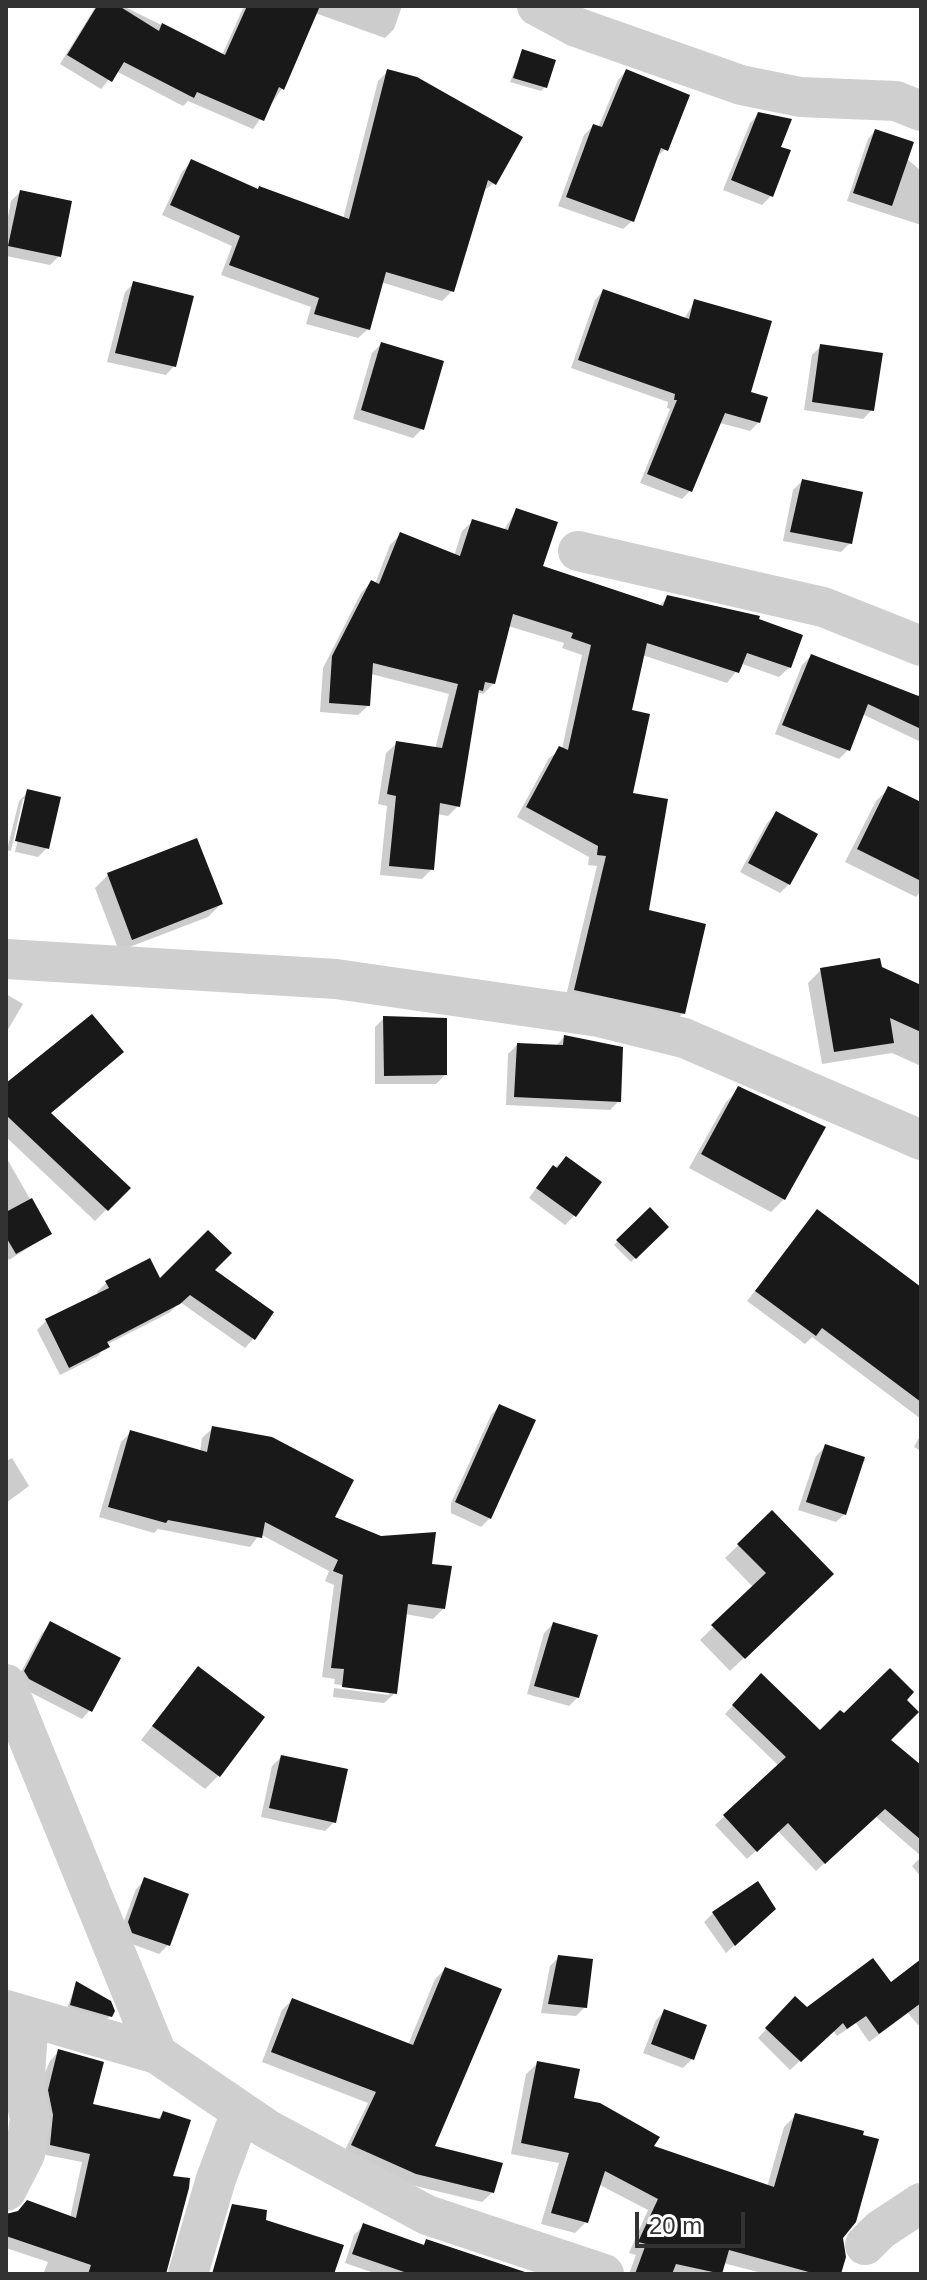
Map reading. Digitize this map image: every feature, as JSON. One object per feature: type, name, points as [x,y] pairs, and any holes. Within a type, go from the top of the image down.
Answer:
[{"type":"street","points":[[537,6],[576,27],[741,85],[800,97],[896,101],[921,111]]},
{"type":"street","points":[[578,551],[823,607],[921,646]]},
{"type":"street","points":[[6,959],[92,961],[336,979],[599,1017],[684,1038],[921,1140]]},
{"type":"street","points":[[6,1684],[157,2054]]},
{"type":"street","points":[[6,2191],[25,2154],[30,2119],[24,2089],[18,2013],[157,2054],[267,2129],[427,2215],[604,2274]]},
{"type":"street","points":[[188,2274],[216,2179],[241,2112]]},
{"type":"street","points":[[865,2245],[880,2230],[921,2203]]},
{"type":"building","points":[[97,6],[119,6],[159,31],[162,23],[225,55],[247,6],[320,6],[284,90],[279,87],[264,121],[197,92],[194,98],[124,62],[112,82],[67,55]]},
{"type":"building","points":[[522,49],[556,60],[547,88],[513,78]]},
{"type":"building","points":[[387,69],[417,77],[523,137],[496,185],[488,180],[454,292],[386,272],[370,330],[314,314],[319,298],[229,265],[240,236],[170,205],[191,159],[258,189],[259,186],[349,219]]},
{"type":"building","points":[[626,69],[690,95],[668,151],[661,148],[634,222],[566,197],[593,124],[602,127]]},
{"type":"building","points":[[758,112],[792,119],[781,147],[791,150],[773,197],[731,180]]},
{"type":"building","points":[[875,129],[914,142],[892,206],[853,193]]},
{"type":"building","points":[[20,190],[72,201],[61,257],[8,246]]},
{"type":"building","points":[[133,281],[194,296],[176,367],[115,353]]},
{"type":"building","points":[[603,289],[689,319],[694,299],[772,321],[751,392],[768,397],[760,423],[725,413],[692,492],[647,474],[677,400],[674,400],[675,394],[578,360]]},
{"type":"building","points":[[381,342],[444,361],[424,430],[361,410]]},
{"type":"building","points":[[820,344],[883,353],[874,411],[812,402]]},
{"type":"building","points":[[802,479],[863,492],[852,544],[790,532]]},
{"type":"building","points":[[516,508],[558,522],[543,566],[663,606],[667,595],[760,616],[759,619],[803,635],[791,668],[747,653],[739,673],[647,643],[632,710],[650,714],[633,793],[668,799],[649,910],[706,924],[685,1014],[574,990],[606,856],[597,855],[598,846],[526,807],[559,746],[568,750],[591,645],[571,638],[573,633],[513,614],[495,684],[485,682],[483,691],[479,690],[460,807],[440,803],[434,870],[389,866],[396,796],[387,794],[396,741],[442,748],[458,684],[373,663],[370,706],[329,703],[332,656],[371,580],[379,584],[400,532],[460,556],[472,519],[508,530]]},
{"type":"building","points":[[811,654],[921,697],[921,729],[868,704],[850,751],[782,725]]},
{"type":"building","points":[[888,786],[921,802],[921,881],[857,849]]},
{"type":"building","points":[[27,789],[61,797],[49,849],[15,841]]},
{"type":"building","points":[[776,811],[818,834],[790,885],[748,863]]},
{"type":"building","points":[[197,838],[223,904],[132,940],[107,873]]},
{"type":"building","points":[[880,958],[882,967],[921,985],[921,1032],[890,1018],[894,1043],[834,1052],[820,968]]},
{"type":"building","points":[[92,1014],[124,1052],[51,1113],[131,1188],[108,1211],[6,1115],[6,1083]]},
{"type":"building","points":[[383,1016],[447,1018],[447,1075],[384,1076]]},
{"type":"building","points":[[564,1035],[623,1047],[621,1102],[514,1097],[517,1043],[563,1045]]},
{"type":"building","points":[[738,1086],[826,1127],[785,1200],[701,1154]]},
{"type":"building","points":[[566,1156],[602,1182],[576,1217],[536,1188],[553,1165],[557,1168]]},
{"type":"building","points":[[32,1198],[52,1234],[16,1254],[6,1237],[6,1212]]},
{"type":"building","points":[[650,1207],[669,1227],[636,1259],[616,1240]]},
{"type":"building","points":[[817,1209],[921,1287],[921,1402],[822,1328],[816,1336],[755,1291]]},
{"type":"building","points":[[208,1230],[232,1253],[215,1270],[274,1312],[255,1340],[190,1295],[180,1304],[107,1342],[110,1347],[69,1368],[45,1319],[109,1288],[105,1281],[150,1258],[160,1278]]},
{"type":"building","points":[[499,1404],[536,1420],[491,1519],[455,1502]]},
{"type":"building","points":[[212,1426],[272,1437],[354,1480],[335,1517],[381,1536],[436,1532],[432,1564],[452,1566],[445,1609],[408,1604],[397,1694],[342,1687],[344,1669],[331,1668],[343,1575],[333,1571],[338,1560],[265,1522],[262,1538],[168,1520],[166,1523],[108,1507],[130,1430],[207,1452]]},
{"type":"building","points":[[825,1444],[865,1457],[846,1515],[806,1502]]},
{"type":"building","points":[[772,1510],[834,1574],[745,1659],[711,1625],[766,1573],[737,1544]]},
{"type":"building","points":[[50,1621],[121,1658],[92,1712],[29,1679],[24,1671]]},
{"type":"building","points":[[553,1622],[598,1635],[579,1698],[534,1686]]},
{"type":"building","points":[[198,1666],[265,1717],[220,1777],[152,1726]]},
{"type":"building","points":[[890,1668],[914,1692],[907,1700],[919,1712],[891,1740],[921,1765],[921,1840],[885,1809],[825,1864],[788,1823],[757,1852],[723,1815],[786,1757],[732,1705],[761,1673],[820,1730],[840,1710],[844,1713]]},
{"type":"building","points":[[281,1755],[348,1769],[336,1823],[269,1808]]},
{"type":"building","points":[[144,1877],[189,1894],[170,1946],[132,1933],[128,1922]]},
{"type":"building","points":[[758,1881],[776,1909],[735,1946],[712,1912]]},
{"type":"building","points":[[558,1955],[593,1959],[587,2008],[548,2004]]},
{"type":"building","points":[[873,1958],[891,1982],[921,1959],[921,2003],[879,2034],[866,2016],[847,2029],[843,2023],[801,2062],[765,2028],[795,1996],[807,2007]]},
{"type":"building","points":[[445,1967],[502,1989],[435,2146],[503,2163],[494,2193],[416,2174],[351,2145],[376,2092],[271,2052],[292,1998],[413,2045]]},
{"type":"building","points":[[76,1981],[111,2001],[115,2011],[112,2017],[70,2005]]},
{"type":"building","points":[[664,2009],[707,2025],[694,2060],[651,2044]]},
{"type":"building","points":[[58,2049],[104,2062],[93,2104],[160,2119],[163,2111],[191,2120],[173,2176],[190,2178],[189,2188],[166,2274],[88,2274],[91,2265],[6,2236],[6,2214],[18,2211],[27,2200],[76,2218],[90,2154],[50,2145],[53,2115],[48,2090]]},
{"type":"building","points":[[537,2061],[580,2069],[574,2098],[600,2103],[660,2137],[654,2146],[774,2187],[795,2113],[864,2131],[863,2135],[879,2139],[856,2222],[843,2238],[846,2257],[841,2274],[816,2274],[729,2250],[722,2274],[676,2264],[672,2274],[635,2274],[646,2244],[638,2242],[658,2199],[605,2171],[588,2223],[551,2213],[569,2153],[521,2143]]},
{"type":"building","points":[[232,2204],[267,2210],[266,2220],[344,2245],[334,2274],[212,2274]]},
{"type":"building","points":[[363,2223],[424,2245],[426,2239],[531,2274],[410,2274],[352,2254]]}]
